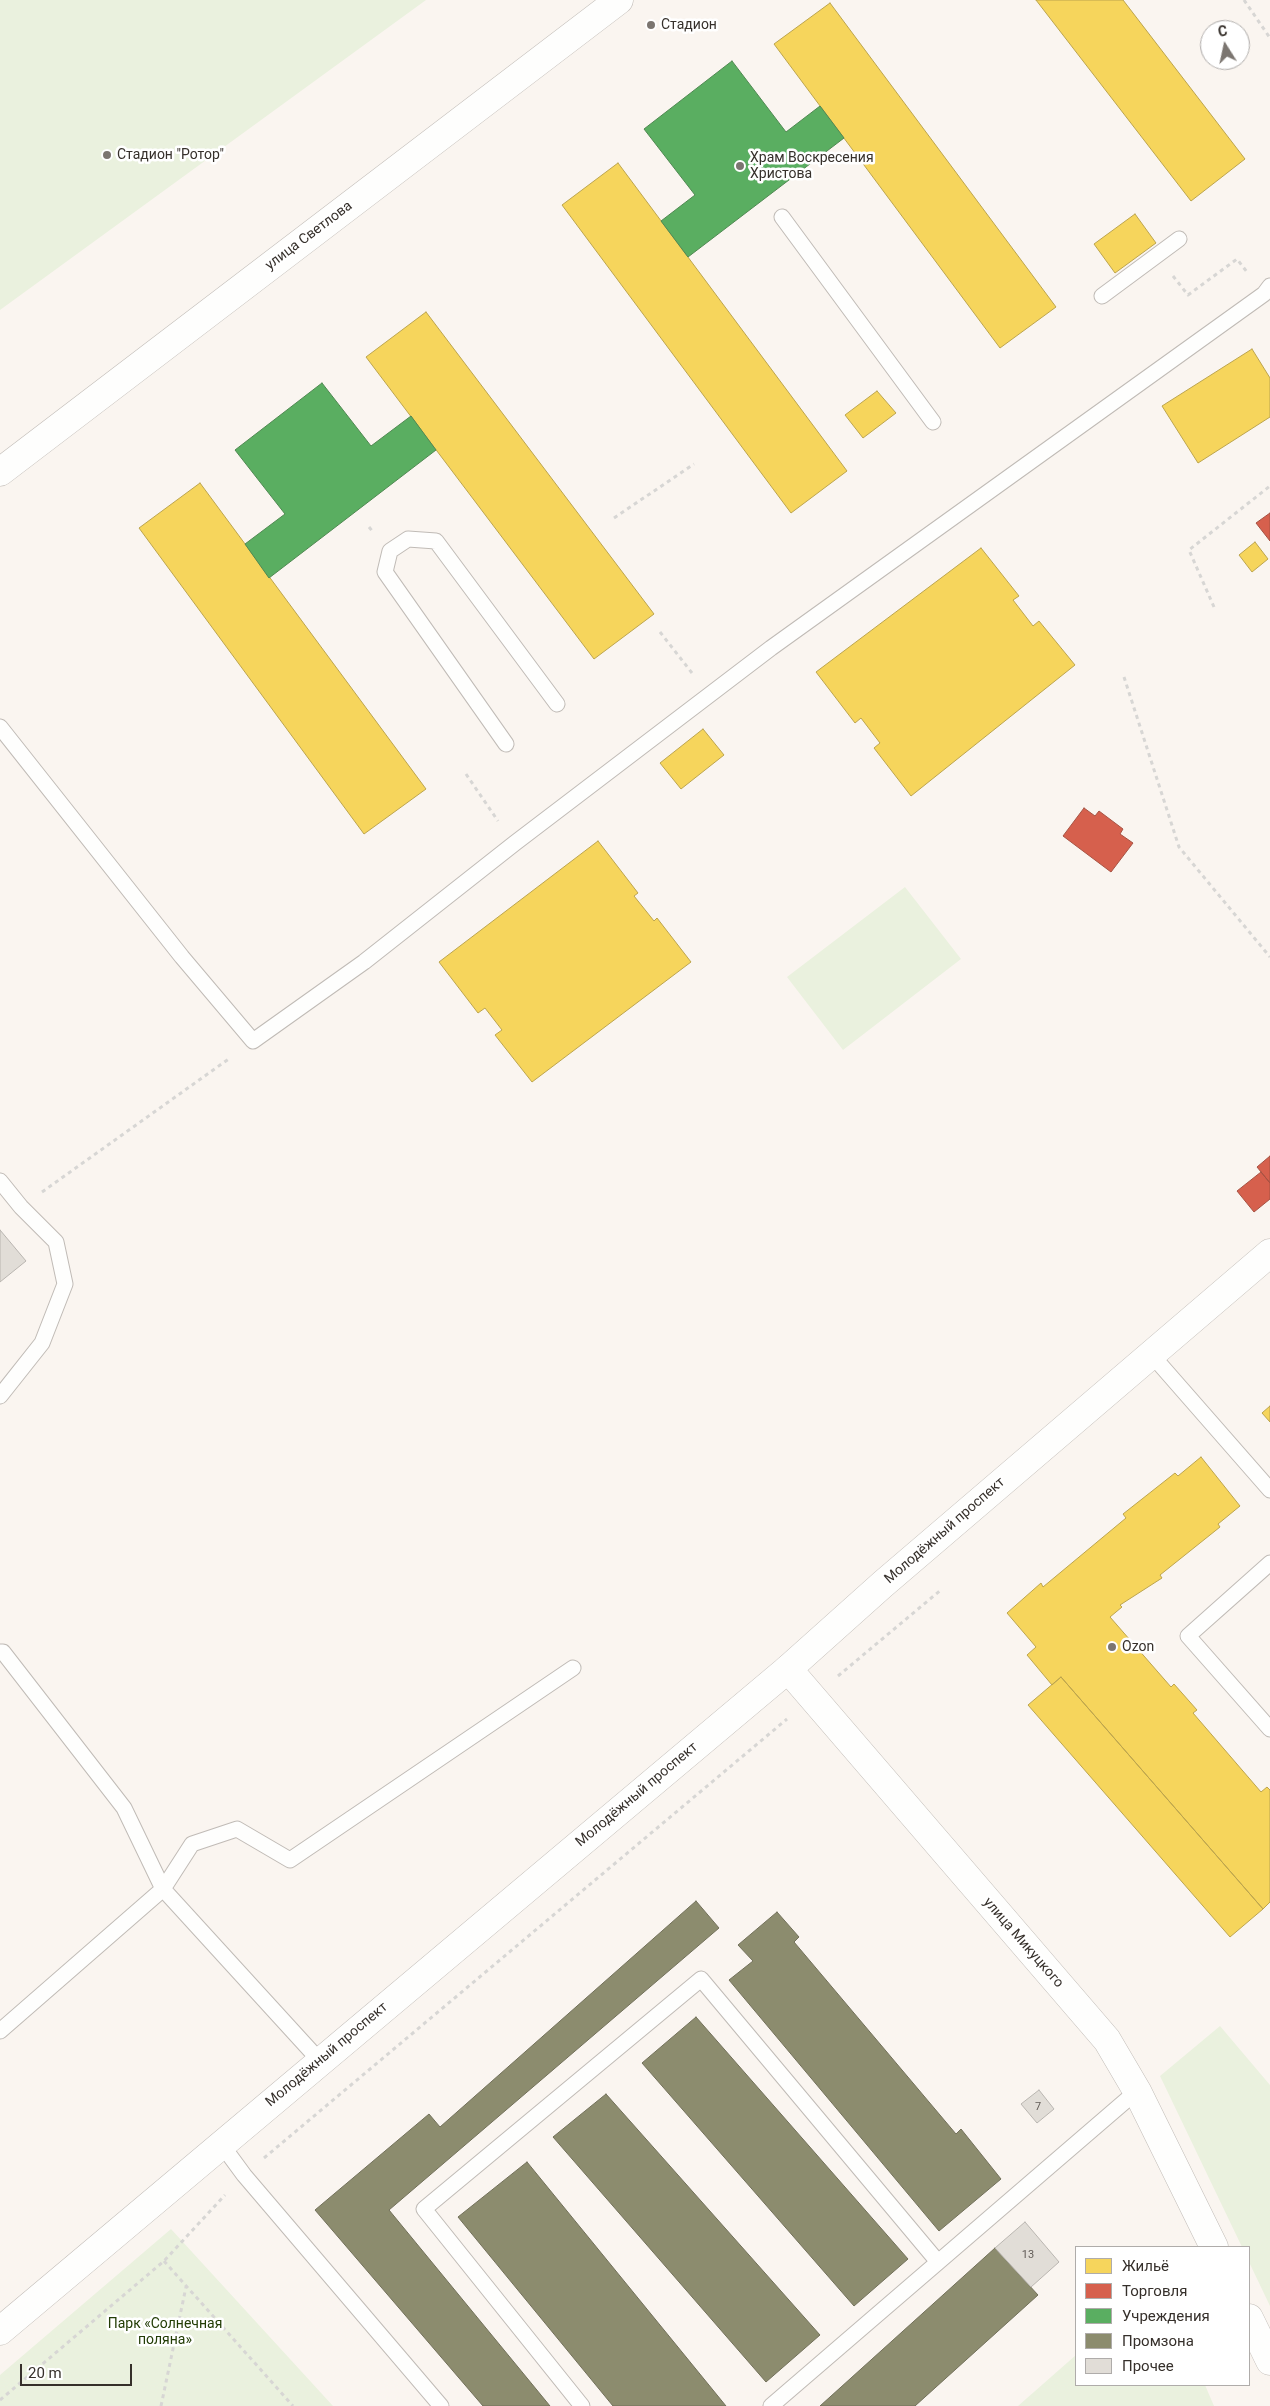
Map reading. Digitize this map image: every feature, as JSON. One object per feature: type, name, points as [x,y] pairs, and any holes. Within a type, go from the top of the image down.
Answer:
[{"type":"street","name":"улица Светлова","points":[[0,472],[619,0]]},
{"type":"street","name":"Молодёжный проспект","points":[[0,2331],[788,1668],[883,1584],[1270,1253]]},
{"type":"street","name":"улица Микуцкого","points":[[788,1668],[1107,2040],[1137,2092],[1214,2246]]},
{"type":"street","points":[[1250,2320],[1270,2362]]},
{"type":"lane","points":[[782,217],[934,422]]},
{"type":"lane","points":[[1102,296],[1179,238]]},
{"type":"lane","points":[[0,728],[182,957],[253,1041],[364,962],[708,695],[1268,295]]},
{"type":"lane","points":[[506,744],[385,572],[390,551],[408,539],[436,540],[557,704]]},
{"type":"lane","points":[[0,1181],[56,1242],[65,1284],[42,1343],[0,1396]]},
{"type":"lane","points":[[1151,1354],[1270,1490]]},
{"type":"lane","points":[[1270,1563],[1188,1636],[1270,1728]]},
{"type":"lane","points":[[1,1651],[124,1808],[164,1889],[320,2061]]},
{"type":"lane","points":[[0,2031],[164,1889],[192,1844],[237,1829],[290,1860],[573,1668]]},
{"type":"lane","points":[[582,2406],[424,2210],[701,1979],[938,2262]]},
{"type":"lane","points":[[771,2406],[1137,2092]]},
{"type":"lane","points":[[222,2144],[244,2175],[441,2406]]},
{"type":"path","points":[[1244,0],[1270,38]]},
{"type":"path","points":[[1156,256],[1188,295],[1237,259],[1268,295]]},
{"type":"path","points":[[614,518],[694,464]]},
{"type":"path","points":[[1214,607],[1189,550],[1270,486]]},
{"type":"path","points":[[660,632],[708,695]]},
{"type":"path","points":[[1124,677],[1178,847],[1270,957]]},
{"type":"path","points":[[466,774],[515,843]]},
{"type":"path","points":[[21,1206],[253,1041]]},
{"type":"path","points":[[0,2400],[164,2261],[244,2175],[942,1589]]},
{"type":"path","points":[[164,2261],[293,2406]]},
{"type":"path","points":[[161,2406],[186,2287]]},
{"type":"green space","name":"Стадион \"Ротор\"","points":[[0,0],[426,0],[0,310]]},
{"type":"green space","points":[[905,887],[961,959],[843,1050],[787,977]]},
{"type":"green space","points":[[1220,2026],[1270,2085],[1270,2306],[1250,2264],[1250,2246],[1242,2246],[1160,2076]]},
{"type":"green space","name":"Парк «Солнечная поляна»","points":[[171,2229],[333,2406],[0,2406],[0,2375]]},
{"type":"green space","points":[[1075,2356],[1075,2386],[1205,2386],[1214,2406],[1018,2406]]},
{"type":"building: Жильё","points":[[1036,0],[1123,0],[1245,159],[1191,201]]},
{"type":"building: Жильё","points":[[830,3],[1056,307],[1000,348],[774,44]]},
{"type":"building: Жильё","points":[[618,163],[847,471],[791,513],[562,205]]},
{"type":"building: Жильё","points":[[1135,214],[1156,243],[1115,273],[1094,244]]},
{"type":"building: Жильё","points":[[426,312],[654,614],[594,659],[366,357]]},
{"type":"building: Жильё","points":[[1252,349],[1270,378],[1270,417],[1198,463],[1162,406]]},
{"type":"building: Жильё","points":[[877,391],[896,413],[863,438],[845,415]]},
{"type":"building: Жильё","points":[[200,483],[426,789],[364,834],[139,528]]},
{"type":"building: Жильё","points":[[1255,542],[1268,559],[1252,572],[1239,555]]},
{"type":"building: Жильё","points":[[981,548],[1019,596],[1013,600],[1033,626],[1039,621],[1075,665],[911,796],[874,748],[880,743],[861,718],[855,723],[816,672]]},
{"type":"building: Жильё","points":[[703,729],[724,755],[681,789],[660,763]]},
{"type":"building: Жильё","points":[[598,841],[638,893],[634,896],[654,921],[657,918],[691,962],[532,1082],[495,1035],[502,1030],[485,1008],[478,1013],[439,962]]},
{"type":"building: Жильё","points":[[1270,1406],[1270,1422],[1262,1413]]},
{"type":"building: Жильё","points":[[1201,1457],[1240,1506],[1218,1524],[1220,1527],[1160,1575],[1162,1578],[1120,1605],[1122,1607],[1110,1617],[1171,1687],[1174,1684],[1197,1710],[1193,1713],[1261,1792],[1267,1787],[1270,1790],[1270,1902],[1263,1909],[1061,1677],[1052,1685],[1027,1655],[1036,1647],[1007,1613],[1041,1583],[1043,1587],[1126,1518],[1123,1514],[1175,1473],[1178,1476]]},
{"type":"building: Жильё","points":[[1061,1677],[1263,1909],[1230,1937],[1028,1705]]},
{"type":"building: Торговля","points":[[1270,513],[1270,541],[1256,523]]},
{"type":"building: Торговля","points":[[1084,808],[1095,816],[1099,811],[1123,829],[1120,834],[1133,843],[1111,872],[1063,836]]},
{"type":"building: Торговля","points":[[1270,1156],[1270,1183],[1257,1167]]},
{"type":"building: Торговля","points":[[1261,1172],[1270,1183],[1270,1199],[1254,1212],[1237,1191]]},
{"type":"building: Учреждения","name":"Храм Воскресения Христова","points":[[732,61],[786,132],[820,106],[844,138],[688,257],[661,221],[695,195],[644,129]]},
{"type":"building: Учреждения","points":[[322,383],[371,446],[411,416],[436,450],[269,578],[245,544],[285,514],[235,450]]},
{"type":"building: Промзона","points":[[696,1901],[719,1928],[389,2210],[550,2406],[483,2406],[315,2210],[429,2114],[440,2127]]},
{"type":"building: Промзона","points":[[777,1912],[799,1937],[794,1942],[956,2134],[961,2129],[1001,2179],[939,2231],[729,1980],[753,1961],[738,1945]]},
{"type":"building: Промзона","points":[[696,2017],[908,2259],[854,2306],[642,2063]]},
{"type":"building: Промзона","points":[[606,2094],[820,2335],[766,2382],[553,2137]]},
{"type":"building: Промзона","points":[[527,2162],[726,2406],[613,2406],[458,2217]]},
{"type":"building: Промзона","points":[[995,2248],[1038,2295],[915,2406],[820,2406]]},
{"type":"building: Прочее","points":[[0,1230],[26,1261],[0,1282]]},
{"type":"building: Прочее","points":[[1039,2090],[1054,2109],[1037,2123],[1021,2104]]},
{"type":"building: Прочее","points":[[1025,2222],[1059,2262],[1031,2287],[995,2248]]},
{"type":"place","name":"Стадион","points":[[651,25]]},
{"type":"place","name":"Стадион \"Ротор\"","points":[[107,155]]},
{"type":"place","name":"Храм Воскресения Христова","points":[[740,166]]},
{"type":"place","name":"Ozon","points":[[1112,1647]]}]
